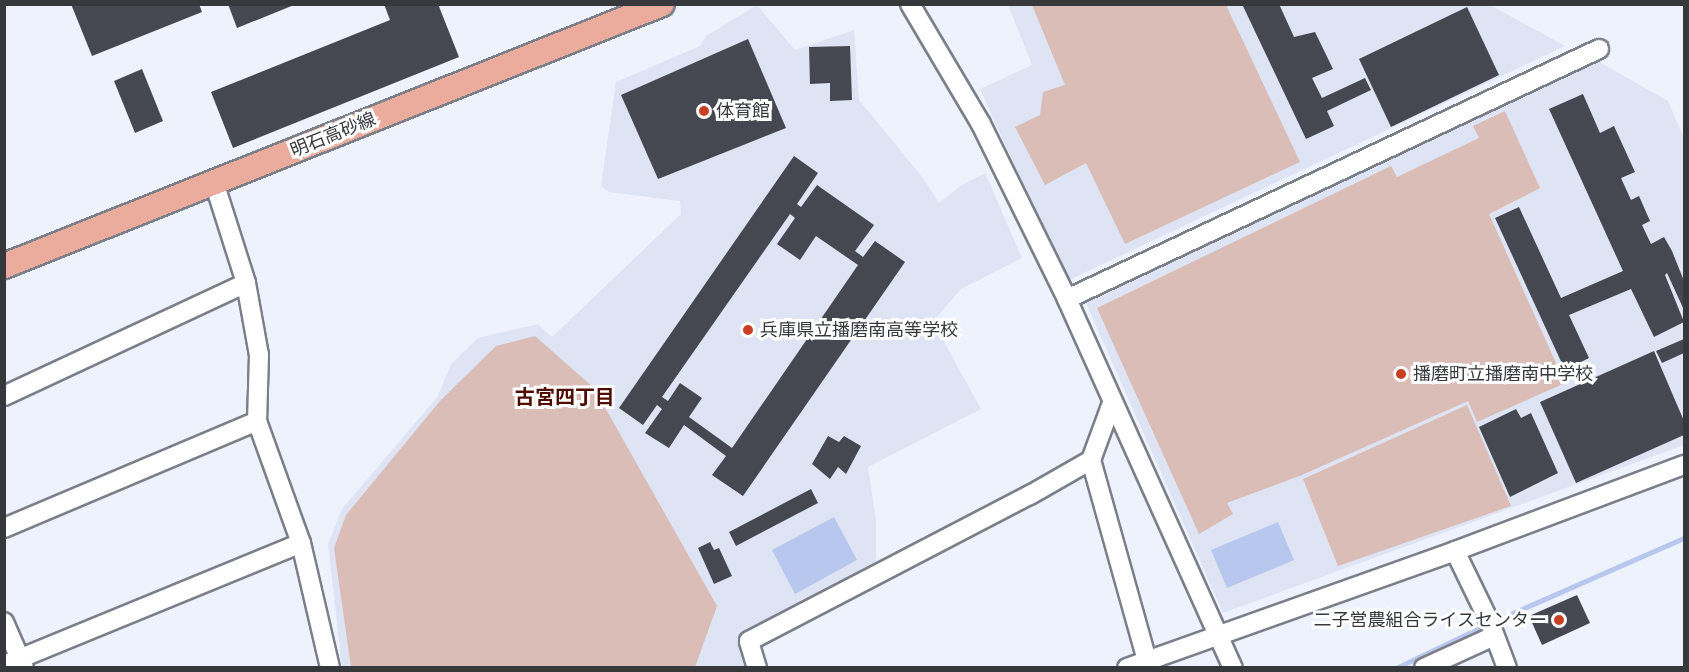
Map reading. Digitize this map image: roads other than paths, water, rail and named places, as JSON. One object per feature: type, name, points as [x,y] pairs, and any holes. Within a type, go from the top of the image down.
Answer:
[{"type":"main road","name":"明石高砂線","points":[[4,266],[662,4]]},
{"type":"street","points":[[910,4],[981,124],[1067,299],[1233,668]]},
{"type":"street","points":[[1067,299],[1599,49]]},
{"type":"street","points":[[214,182],[246,283],[259,355],[257,421],[301,543],[325,666]]},
{"type":"street","points":[[4,396],[246,283]]},
{"type":"street","points":[[1112,403],[1091,460],[1147,664]]},
{"type":"street","points":[[4,528],[257,421]]},
{"type":"street","points":[[757,668],[749,641],[1030,495],[1091,460]]},
{"type":"street","points":[[1127,668],[1147,664],[1216,634],[1455,551],[1684,465]]},
{"type":"street","points":[[4,622],[16,663],[301,543]]},
{"type":"street","points":[[1455,551],[1508,668]]},
{"type":"street","points":[[1424,668],[1494,636]]},
{"type":"water","points":[[834,517],[857,560],[795,594],[772,550]]},
{"type":"water","points":[[1278,522],[1294,560],[1227,588],[1211,550]]},
{"type":"waterway","points":[[1396,668],[1490,623],[1684,538]]},
{"type":"place","name":"体育館","points":[[704,111]]},
{"type":"place","name":"兵庫県立播磨南高等学校","points":[[748,330]]},
{"type":"place","name":"播磨町立播磨南中学校","points":[[1401,374]]},
{"type":"place","name":"二子営農組合ライスセンター","points":[[1559,620]]},
{"type":"district","name":"古宮四丁目","points":[[565,397]]}]
